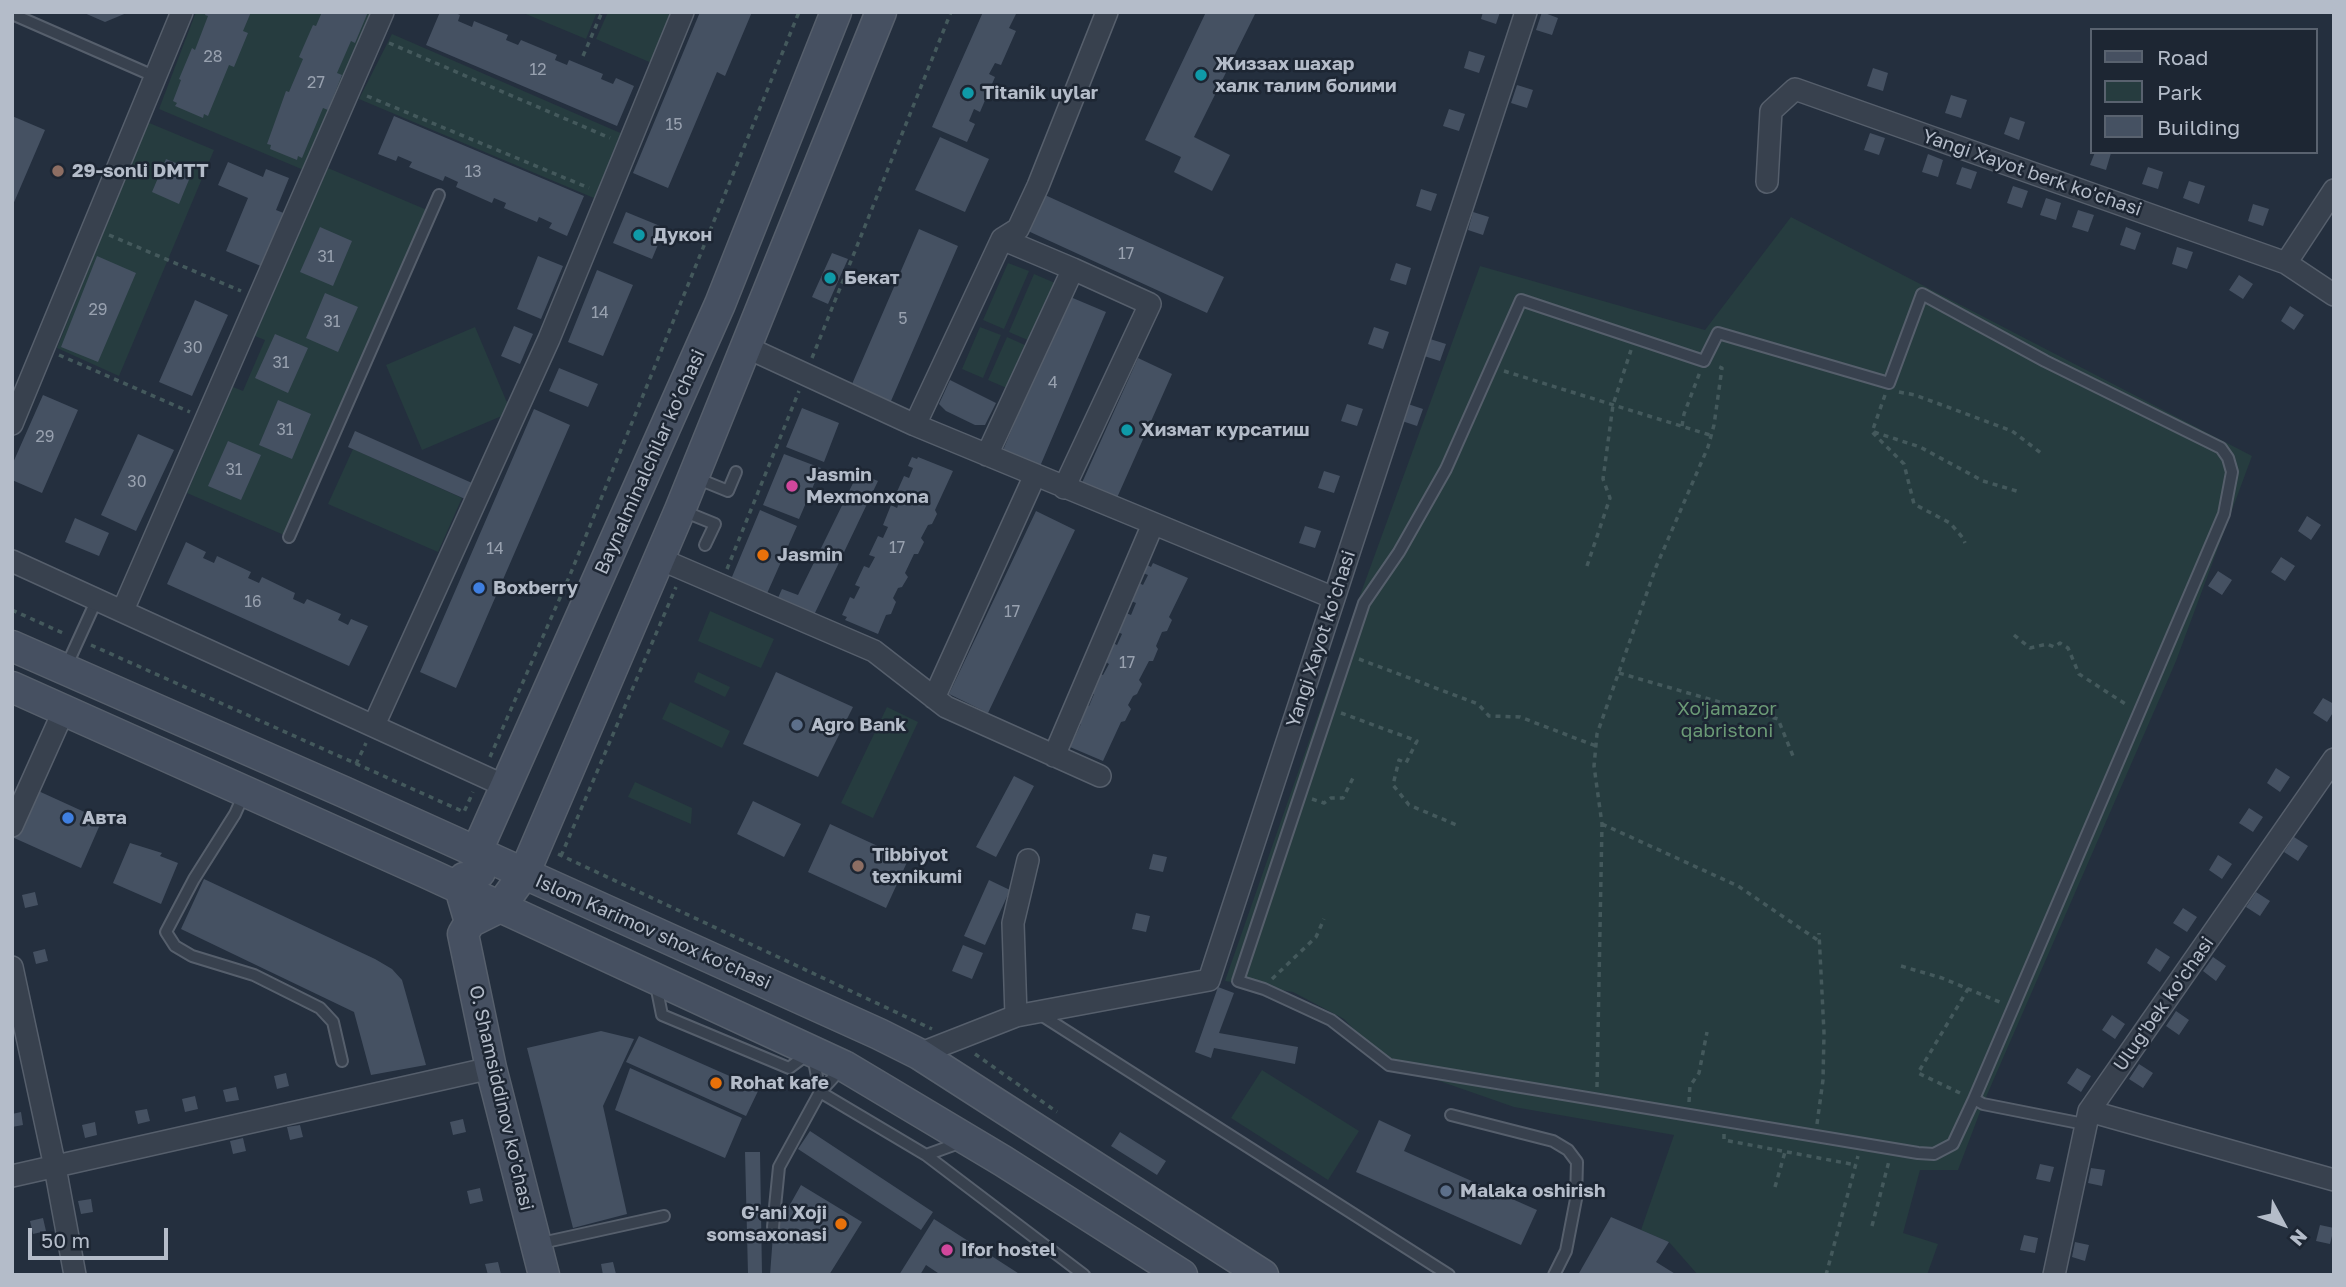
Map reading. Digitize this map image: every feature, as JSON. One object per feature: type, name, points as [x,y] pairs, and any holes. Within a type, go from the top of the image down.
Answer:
[{"type":"main road","name":"Baynalminalchilar ko’chasi","points":[[460,888],[477,853],[494,781],[720,303],[836,12]]},
{"type":"main road","points":[[460,888],[470,922],[508,909],[672,564],[680,510],[881,12]]},
{"type":"main road","name":"Islom Karimov shox ko'chasi","points":[[12,646],[344,792],[919,1054],[1263,1275]]},
{"type":"main road","name":"Islom Karimov shox ko'chasi","points":[[12,687],[508,909],[844,1066],[967,1140],[1164,1267]]},
{"type":"main road","points":[[477,853],[485,884],[508,909]]},
{"type":"main road","name":"O. Shamsiddinov ko'chasi","points":[[470,922],[463,934],[491,1068],[544,1275]]},
{"type":"street","points":[[12,424],[182,12]]},
{"type":"street","points":[[123,610],[208,420],[383,12]]},
{"type":"street","points":[[374,725],[549,339],[683,12]]},
{"type":"street","points":[[915,425],[1002,239],[1018,229],[1033,197],[1107,12]]},
{"type":"street","name":"Yangi Xayot ko'chasi","points":[[919,1054],[1026,1014],[1209,980],[1526,12]]},
{"type":"street","name":"Yangi Xayot berk ko'chasi","points":[[1767,182],[1771,111],[1796,89],[2286,263]]},
{"type":"street","points":[[2334,190],[2286,263],[2334,295]]},
{"type":"street","points":[[1002,239],[1150,304],[1065,488]]},
{"type":"street","points":[[988,455],[1073,269]]},
{"type":"street","points":[[746,347],[915,425],[1334,598]]},
{"type":"street","points":[[934,698],[1035,475]]},
{"type":"street","points":[[1054,756],[1153,524]]},
{"type":"street","points":[[12,561],[494,781]]},
{"type":"street","points":[[672,564],[873,651],[946,707],[1100,776]]},
{"type":"street","points":[[12,826],[64,710]]},
{"type":"street","name":"Ulug'bek ko'chasi","points":[[2054,1275],[2089,1111],[2334,759]]},
{"type":"street","points":[[1026,1014],[1013,923],[1028,860]]},
{"type":"street","points":[[12,967],[75,1275]]},
{"type":"street","points":[[12,1176],[491,1068]]},
{"type":"street","points":[[2089,1111],[2334,1180]]},
{"type":"lane","points":[[12,14],[156,77]]},
{"type":"lane","points":[[289,537],[439,195]]},
{"type":"lane","points":[[1922,294],[2045,361],[2221,447],[2228,458],[2232,472],[2224,514],[2140,714],[1953,1144],[1934,1154],[1389,1065],[1331,1020],[1264,989],[1238,981],[1364,603],[1399,552],[1446,469],[1521,300],[1704,361],[1718,333],[1888,386],[1922,294]]},
{"type":"lane","points":[[694,477],[728,491],[736,472]]},
{"type":"lane","points":[[680,510],[715,524],[705,545]]},
{"type":"lane","points":[[65,669],[97,599]]},
{"type":"lane","points":[[245,791],[235,814],[194,879],[166,932],[175,946],[192,956],[254,975],[320,1008],[333,1022],[342,1061]]},
{"type":"lane","points":[[1026,1014],[1449,1275]]},
{"type":"lane","points":[[812,1051],[820,1092],[926,1155],[1084,1275]]},
{"type":"lane","points":[[773,1227],[779,1167],[820,1092],[844,1066]]},
{"type":"lane","points":[[1974,1099],[1983,1104],[2079,1123],[2089,1111]]},
{"type":"lane","points":[[1451,1115],[1553,1141],[1567,1150],[1577,1162],[1576,1199],[1566,1251],[1554,1275]]},
{"type":"lane","points":[[926,1155],[967,1140]]},
{"type":"lane","points":[[536,1244],[664,1216]]},
{"type":"path","points":[[583,56],[602,12]]},
{"type":"path","points":[[12,610],[464,812],[494,781],[570,575],[799,12]]},
{"type":"path","points":[[720,584],[951,12]]},
{"type":"path","points":[[373,36],[628,146]]},
{"type":"path","points":[[350,89],[607,196]]},
{"type":"path","points":[[93,228],[259,299]]},
{"type":"path","points":[[1587,566],[1610,498],[1603,479],[1613,405],[1635,338]]},
{"type":"path","points":[[44,348],[208,420]]},
{"type":"path","points":[[1597,1100],[1602,824],[1594,766],[1597,734],[1656,567],[1708,447],[1723,368],[1704,361],[1682,426]]},
{"type":"path","points":[[1492,367],[1710,436]]},
{"type":"path","points":[[1872,432],[1888,386],[2012,431],[2041,453]]},
{"type":"path","points":[[1872,432],[1920,447],[1983,481],[2020,492]]},
{"type":"path","points":[[1872,432],[1904,464],[1914,504],[1950,523],[1965,543]]},
{"type":"path","points":[[561,856],[672,564]]},
{"type":"path","points":[[2014,635],[2030,648],[2047,644],[2054,647],[2060,643],[2068,648],[2079,674],[2140,714]]},
{"type":"path","points":[[1347,654],[1478,704],[1489,716],[1520,717],[1596,746]]},
{"type":"path","points":[[1619,673],[1778,719],[1793,756]]},
{"type":"path","points":[[1329,708],[1416,741],[1406,763],[1399,760],[1393,785],[1409,805],[1460,825]]},
{"type":"path","points":[[344,792],[374,725]]},
{"type":"path","points":[[1300,795],[1324,803],[1331,798],[1343,799],[1355,774]]},
{"type":"path","points":[[1602,824],[1738,886],[1819,941]]},
{"type":"path","points":[[1264,989],[1279,971],[1308,947],[1324,919]]},
{"type":"path","points":[[1816,1136],[1824,1045],[1819,933]]},
{"type":"path","points":[[1901,966],[1942,978],[2014,1007]]},
{"type":"path","points":[[1968,989],[1918,1073],[1974,1099]]},
{"type":"path","points":[[1689,1115],[1690,1086],[1699,1073],[1707,1032]]},
{"type":"path","points":[[1726,1121],[1724,1140],[1856,1165]]},
{"type":"path","points":[[1826,1275],[1861,1144]]},
{"type":"path","points":[[1872,1226],[1892,1149]]},
{"type":"path","points":[[1775,1187],[1785,1152]]},
{"type":"green space","points":[[196,12],[372,12],[306,171],[159,109]]},
{"type":"green space","points":[[521,12],[597,12],[586,39]]},
{"type":"green space","points":[[608,12],[677,12],[654,64],[596,39]]},
{"type":"green space","points":[[392,34],[625,135],[601,201],[359,99]]},
{"type":"green space","points":[[147,122],[214,150],[119,376],[57,348]]},
{"type":"green space","points":[[328,168],[427,210],[284,535],[187,493],[233,387],[243,391],[265,340],[255,336]]},
{"type":"green space","name":"Xo'jamazor qabristoni","points":[[1791,217],[2252,456],[2176,661],[1983,1104],[1958,1170],[1920,1170],[1903,1233],[1938,1244],[1927,1275],[1698,1275],[1669,1242],[1641,1230],[1674,1135],[1514,1107],[1385,1062],[1344,1019],[1293,992],[1225,981],[1358,601],[1480,266],[1705,330]]},
{"type":"green space","points":[[1008,263],[1029,271],[1004,329],[983,320]]},
{"type":"green space","points":[[1034,274],[1055,283],[1030,341],[1009,332]]},
{"type":"green space","points":[[475,327],[511,412],[422,450],[386,365]]},
{"type":"green space","points":[[980,327],[1001,335],[983,378],[962,369]]},
{"type":"green space","points":[[1007,337],[1027,346],[1009,389],[988,380]]},
{"type":"green space","points":[[353,449],[462,498],[438,552],[328,504]]},
{"type":"green space","points":[[710,611],[774,639],[761,668],[698,641]]},
{"type":"green space","points":[[698,672],[730,687],[725,697],[694,682]]},
{"type":"green space","points":[[670,702],[730,731],[722,748],[662,719]]},
{"type":"green space","points":[[887,707],[918,722],[873,818],[841,803]]},
{"type":"green space","points":[[635,782],[692,808],[691,824],[628,797]]},
{"type":"green space","points":[[1262,1070],[1359,1131],[1328,1180],[1231,1118]]},
{"type":"building","points":[[82,12],[129,12],[105,22]]},
{"type":"building","points":[[206,12],[251,12],[243,31],[248,33],[234,67],[229,65],[208,116],[204,114],[203,118],[175,106],[177,103],[173,101],[181,80],[179,79],[192,48],[195,50],[208,16],[205,15]]},
{"type":"building","points":[[322,12],[368,12],[355,43],[351,41],[337,73],[342,75],[328,110],[323,108],[302,158],[298,156],[297,160],[270,149],[271,145],[267,144],[286,91],[289,92],[303,59],[299,57]]},
{"type":"building","points":[[440,12],[453,12],[460,15],[458,21],[472,27],[474,21],[508,35],[506,40],[518,45],[521,40],[557,55],[555,60],[567,65],[569,60],[603,74],[601,79],[613,84],[616,78],[634,86],[617,126],[426,45]]},
{"type":"building","points":[[700,12],[752,12],[725,76],[717,72],[668,188],[633,173]]},
{"type":"building","name":"Titanik uylar","points":[[983,12],[1017,12],[1009,28],[1016,31],[1001,65],[995,63],[989,74],[995,77],[980,112],[974,109],[969,121],[975,124],[967,142],[932,127]]},
{"type":"building","name":"Жиззах шахар халк талим болими","points":[[1206,12],[1256,12],[1194,137],[1230,155],[1212,191],[1174,172],[1181,157],[1145,140]]},
{"type":"building","points":[[1483,12],[1500,12],[1496,24],[1481,19]]},
{"type":"building","points":[[1542,12],[1558,18],[1552,35],[1536,30]]},
{"type":"building","points":[[1469,51],[1485,56],[1479,73],[1464,68]]},
{"type":"building","points":[[1873,68],[1888,73],[1883,91],[1867,86]]},
{"type":"building","points":[[1517,85],[1533,90],[1527,108],[1511,103]]},
{"type":"building","points":[[1951,95],[1967,100],[1961,118],[1945,113]]},
{"type":"building","points":[[1449,109],[1465,114],[1459,131],[1443,126]]},
{"type":"building","points":[[12,116],[45,130],[12,207]]},
{"type":"building","points":[[394,116],[584,196],[567,236],[549,228],[552,223],[539,217],[537,222],[504,208],[506,203],[494,198],[492,203],[456,187],[458,182],[445,176],[443,181],[409,167],[412,162],[398,156],[396,161],[378,154]]},
{"type":"building","points":[[2010,117],[2025,122],[2019,140],[2004,134]]},
{"type":"building","points":[[1870,133],[1885,138],[1879,155],[1864,150]]},
{"type":"building","points":[[940,137],[989,159],[965,212],[915,190]]},
{"type":"building","points":[[1928,154],[1943,160],[1938,177],[1922,172]]},
{"type":"building","points":[[2094,154],[2111,154],[2106,170],[2090,165]]},
{"type":"building","points":[[166,159],[193,170],[179,204],[152,192]]},
{"type":"building","points":[[228,162],[263,177],[266,169],[289,178],[276,210],[286,214],[263,267],[226,251],[248,198],[218,185]]},
{"type":"building","points":[[1962,167],[1977,172],[1971,189],[1956,184]]},
{"type":"building","points":[[2148,167],[2163,172],[2158,189],[2142,184]]},
{"type":"building","points":[[2189,181],[2205,186],[2199,204],[2183,198]]},
{"type":"building","points":[[2013,186],[2028,191],[2022,208],[2007,203]]},
{"type":"building","points":[[1421,189],[1437,194],[1431,211],[1416,206]]},
{"type":"building","points":[[1045,195],[1224,277],[1207,313],[1028,231]]},
{"type":"building","points":[[2046,198],[2061,203],[2056,220],[2040,215]]},
{"type":"building","points":[[2253,204],[2269,209],[2263,226],[2248,221]]},
{"type":"building","points":[[2078,210],[2094,215],[2088,232],[2072,227]]},
{"type":"building","name":"Дукон","points":[[626,212],[665,228],[652,259],[613,243]]},
{"type":"building","points":[[1473,212],[1489,217],[1483,235],[1468,230]]},
{"type":"building","points":[[320,227],[352,241],[333,286],[300,272]]},
{"type":"building","points":[[2126,227],[2141,233],[2135,250],[2120,245]]},
{"type":"building","points":[[919,229],[958,246],[888,408],[849,391]]},
{"type":"building","points":[[2177,247],[2193,252],[2187,269],[2172,264]]},
{"type":"building","name":"Бекат","points":[[832,253],[848,259],[828,304],[812,297]]},
{"type":"building","points":[[97,256],[136,273],[98,362],[61,347]]},
{"type":"building","points":[[538,256],[563,266],[541,319],[517,309]]},
{"type":"building","points":[[1396,263],[1411,268],[1406,285],[1390,280]]},
{"type":"building","points":[[597,270],[633,285],[603,356],[568,342]]},
{"type":"building","points":[[2239,275],[2253,284],[2243,299],[2229,290]]},
{"type":"building","points":[[325,293],[358,307],[338,352],[306,338]]},
{"type":"building","points":[[1068,296],[1106,312],[1038,471],[1001,455]]},
{"type":"building","points":[[195,300],[228,315],[192,396],[159,382]]},
{"type":"building","points":[[2290,306],[2304,315],[2294,330],[2281,321]]},
{"type":"building","points":[[514,326],[533,334],[520,364],[501,356]]},
{"type":"building","points":[[1374,327],[1389,332],[1383,349],[1368,344]]},
{"type":"building","points":[[275,334],[308,348],[288,393],[255,378]]},
{"type":"building","points":[[1430,339],[1446,344],[1440,361],[1424,356]]},
{"type":"building","name":"Хизмат курсатиш","points":[[1138,358],[1172,374],[1116,500],[1081,485]]},
{"type":"building","points":[[559,368],[598,384],[588,407],[549,391]]},
{"type":"building","points":[[950,380],[996,403],[985,425],[975,425],[946,411],[939,404]]},
{"type":"building","points":[[43,395],[78,410],[42,493],[12,480],[12,465]]},
{"type":"building","points":[[278,400],[311,414],[292,459],[259,445]]},
{"type":"building","points":[[1347,404],[1363,409],[1357,426],[1341,421]]},
{"type":"building","points":[[1408,404],[1423,409],[1417,426],[1402,421]]},
{"type":"building","points":[[802,408],[839,423],[824,462],[786,447]]},
{"type":"building","points":[[534,409],[570,425],[456,688],[420,672]]},
{"type":"building","points":[[355,431],[472,483],[465,499],[348,447]]},
{"type":"building","points":[[138,434],[174,450],[136,531],[101,515]]},
{"type":"building","points":[[228,441],[261,455],[241,500],[208,486]]},
{"type":"building","name":"Jasmin Mexmonxona","points":[[784,454],[821,468],[799,519],[763,505]]},
{"type":"building","points":[[912,457],[953,471],[935,510],[937,514],[921,538],[924,542],[918,554],[914,554],[905,573],[908,577],[893,598],[896,602],[891,614],[886,615],[878,634],[845,620],[847,617],[842,615],[850,597],[854,599],[860,587],[855,585],[864,566],[869,568],[875,557],[869,555],[878,536],[883,538],[888,527],[883,525],[891,505],[897,508],[902,496],[896,494],[904,476],[909,478],[913,468],[908,466]]},
{"type":"building","points":[[1324,471],[1340,476],[1334,493],[1318,488]]},
{"type":"building","points":[[858,473],[878,481],[813,617],[777,600],[782,589],[798,595]]},
{"type":"building","name":"Jasmin","points":[[760,510],[797,526],[765,598],[729,584]]},
{"type":"building","points":[[1036,511],[1075,530],[988,713],[949,694]]},
{"type":"building","points":[[2307,516],[2321,525],[2311,540],[2298,531]]},
{"type":"building","points":[[75,518],[109,533],[99,556],[65,542]]},
{"type":"building","points":[[1305,526],[1321,531],[1315,548],[1299,543]]},
{"type":"building","points":[[186,542],[206,552],[203,558],[214,563],[217,556],[251,572],[248,578],[259,583],[262,577],[295,593],[293,599],[304,604],[307,599],[341,614],[338,620],[348,625],[351,619],[368,626],[349,666],[167,584]]},
{"type":"building","points":[[2281,557],[2295,566],[2285,581],[2271,572]]},
{"type":"building","points":[[1153,563],[1188,578],[1169,617],[1172,620],[1167,631],[1162,632],[1156,646],[1158,649],[1153,661],[1149,661],[1139,680],[1142,684],[1128,705],[1131,709],[1125,721],[1121,722],[1103,761],[1070,747],[1081,724],[1076,722],[1084,704],[1089,706],[1094,694],[1089,692],[1098,673],[1103,675],[1109,664],[1104,661],[1113,643],[1117,645],[1122,634],[1118,632],[1126,613],[1131,615],[1136,603],[1131,601],[1139,583],[1143,585],[1148,575],[1143,573],[1147,565],[1151,567]]},
{"type":"building","points":[[2218,571],[2232,580],[2222,595],[2208,586]]},
{"type":"building","name":"Agro Bank","points":[[776,672],[853,707],[818,777],[743,744]]},
{"type":"building","points":[[2323,698],[2334,704],[2334,711],[2327,722],[2313,713]]},
{"type":"building","points":[[2276,768],[2290,777],[2280,792],[2267,783]]},
{"type":"building","points":[[1014,776],[1034,786],[996,857],[976,847]]},
{"type":"building","points":[[34,789],[102,820],[81,868],[12,837]]},
{"type":"building","points":[[753,801],[801,824],[784,857],[737,834]]},
{"type":"building","points":[[2249,808],[2263,817],[2253,832],[2239,823]]},
{"type":"building","name":"Tibbiyot texnikumi","points":[[830,824],[908,860],[886,908],[808,872]]},
{"type":"building","points":[[2294,837],[2308,846],[2298,861],[2284,852]]},
{"type":"building","points":[[130,843],[162,853],[160,856],[178,863],[161,904],[113,883]]},
{"type":"building","points":[[1153,854],[1167,857],[1163,872],[1149,869]]},
{"type":"building","points":[[2218,855],[2232,864],[2222,879],[2209,870]]},
{"type":"building","points":[[204,879],[392,969],[402,980],[426,1065],[371,1075],[354,1012],[181,929]]},
{"type":"building","points":[[989,880],[1010,890],[985,945],[964,936]]},
{"type":"building","points":[[35,892],[38,905],[25,908],[22,895]]},
{"type":"building","points":[[2256,892],[2270,901],[2260,916],[2246,907]]},
{"type":"building","points":[[2183,908],[2197,917],[2187,932],[2173,923]]},
{"type":"building","points":[[1136,913],[1150,916],[1146,932],[1132,929]]},
{"type":"building","points":[[963,945],[983,953],[972,979],[952,971]]},
{"type":"building","points":[[2156,948],[2170,957],[2160,972],[2147,963]]},
{"type":"building","points":[[45,949],[48,961],[36,964],[33,952]]},
{"type":"building","points":[[2213,957],[2226,966],[2216,981],[2203,971]]},
{"type":"building","points":[[1218,987],[1234,993],[1219,1033],[1298,1047],[1295,1064],[1214,1048],[1211,1058],[1195,1052]]},
{"type":"building","points":[[2176,1011],[2189,1020],[2179,1035],[2166,1026]]},
{"type":"building","points":[[2112,1015],[2125,1024],[2115,1039],[2102,1030]]},
{"type":"building","points":[[601,1031],[634,1039],[603,1106],[627,1214],[573,1228],[527,1048]]},
{"type":"building","points":[[639,1036],[759,1089],[746,1116],[626,1062]]},
{"type":"building","points":[[2139,1064],[2153,1073],[2143,1088],[2129,1079]]},
{"type":"building","points":[[630,1068],[742,1118],[725,1158],[615,1110]]},
{"type":"building","points":[[2077,1068],[2091,1076],[2081,1092],[2067,1083]]},
{"type":"building","points":[[286,1073],[289,1086],[277,1089],[274,1076]]},
{"type":"building","points":[[236,1087],[239,1100],[226,1102],[223,1090]]},
{"type":"building","points":[[195,1096],[198,1109],[185,1112],[182,1099]]},
{"type":"building","points":[[147,1109],[150,1121],[138,1124],[135,1111]]},
{"type":"building","points":[[21,1112],[23,1125],[12,1127],[12,1114]]},
{"type":"building","points":[[463,1119],[466,1132],[453,1135],[450,1122]]},
{"type":"building","name":"Malaka oshirish","points":[[1379,1120],[1411,1135],[1404,1151],[1537,1210],[1521,1245],[1356,1172]]},
{"type":"building","points":[[95,1122],[97,1135],[85,1138],[82,1125]]},
{"type":"building","points":[[300,1125],[303,1137],[290,1140],[287,1127]]},
{"type":"building","points":[[810,1131],[933,1212],[921,1230],[798,1149]]},
{"type":"building","points":[[1120,1132],[1166,1161],[1157,1175],[1111,1146]]},
{"type":"building","points":[[243,1138],[246,1151],[233,1154],[230,1141]]},
{"type":"building","points":[[745,1152],[760,1152],[762,1274],[748,1274]]},
{"type":"building","points":[[2040,1164],[2054,1167],[2050,1182],[2036,1179]]},
{"type":"building","points":[[2091,1168],[2105,1170],[2102,1186],[2088,1183]]},
{"type":"building","points":[[801,1185],[862,1222],[829,1275],[770,1275],[773,1235]]},
{"type":"building","points":[[480,1188],[483,1201],[470,1204],[467,1191]]},
{"type":"building","points":[[91,1199],[93,1212],[81,1214],[78,1201]]},
{"type":"building","points":[[1611,1217],[1669,1242],[1656,1262],[1677,1275],[1578,1275]]},
{"type":"building","points":[[43,1218],[46,1231],[33,1234],[30,1221]]},
{"type":"building","points":[[934,1219],[1021,1275],[941,1275],[926,1265],[920,1275],[899,1275]]},
{"type":"building","points":[[2320,1225],[2334,1228],[2330,1244],[2316,1241]]},
{"type":"building","points":[[2024,1235],[2038,1238],[2035,1253],[2020,1250]]},
{"type":"building","points":[[2075,1242],[2089,1245],[2085,1261],[2072,1257]]},
{"type":"building","points":[[498,1262],[501,1274],[488,1275],[485,1264]]},
{"type":"building","points":[[613,1262],[616,1274],[603,1275],[601,1264]]},
{"type":"place","name":"Жиззах шахар халк талим болими","points":[[1201,75]]},
{"type":"place","name":"Titanik uylar","points":[[968,93]]},
{"type":"place","name":"29-sonli DMTT","points":[[58,171]]},
{"type":"place","name":"Дукон","points":[[639,235]]},
{"type":"place","name":"Бекат","points":[[830,278]]},
{"type":"place","name":"Хизмат курсатиш","points":[[1127,430]]},
{"type":"place","name":"Jasmin Mexmonxona","points":[[792,486]]},
{"type":"place","name":"Jasmin","points":[[763,555]]},
{"type":"place","name":"Boxberry","points":[[479,588]]},
{"type":"place","name":"Agro Bank","points":[[797,725]]},
{"type":"place","name":"Авта","points":[[68,818]]},
{"type":"place","name":"Tibbiyot texnikumi","points":[[858,866]]},
{"type":"place","name":"Rohat kafe","points":[[716,1083]]},
{"type":"place","name":"Malaka oshirish","points":[[1446,1191]]},
{"type":"place","name":"G'ani Xoji somsaxonasi","points":[[841,1224]]},
{"type":"place","name":"Ifor hostel","points":[[947,1250]]}]
